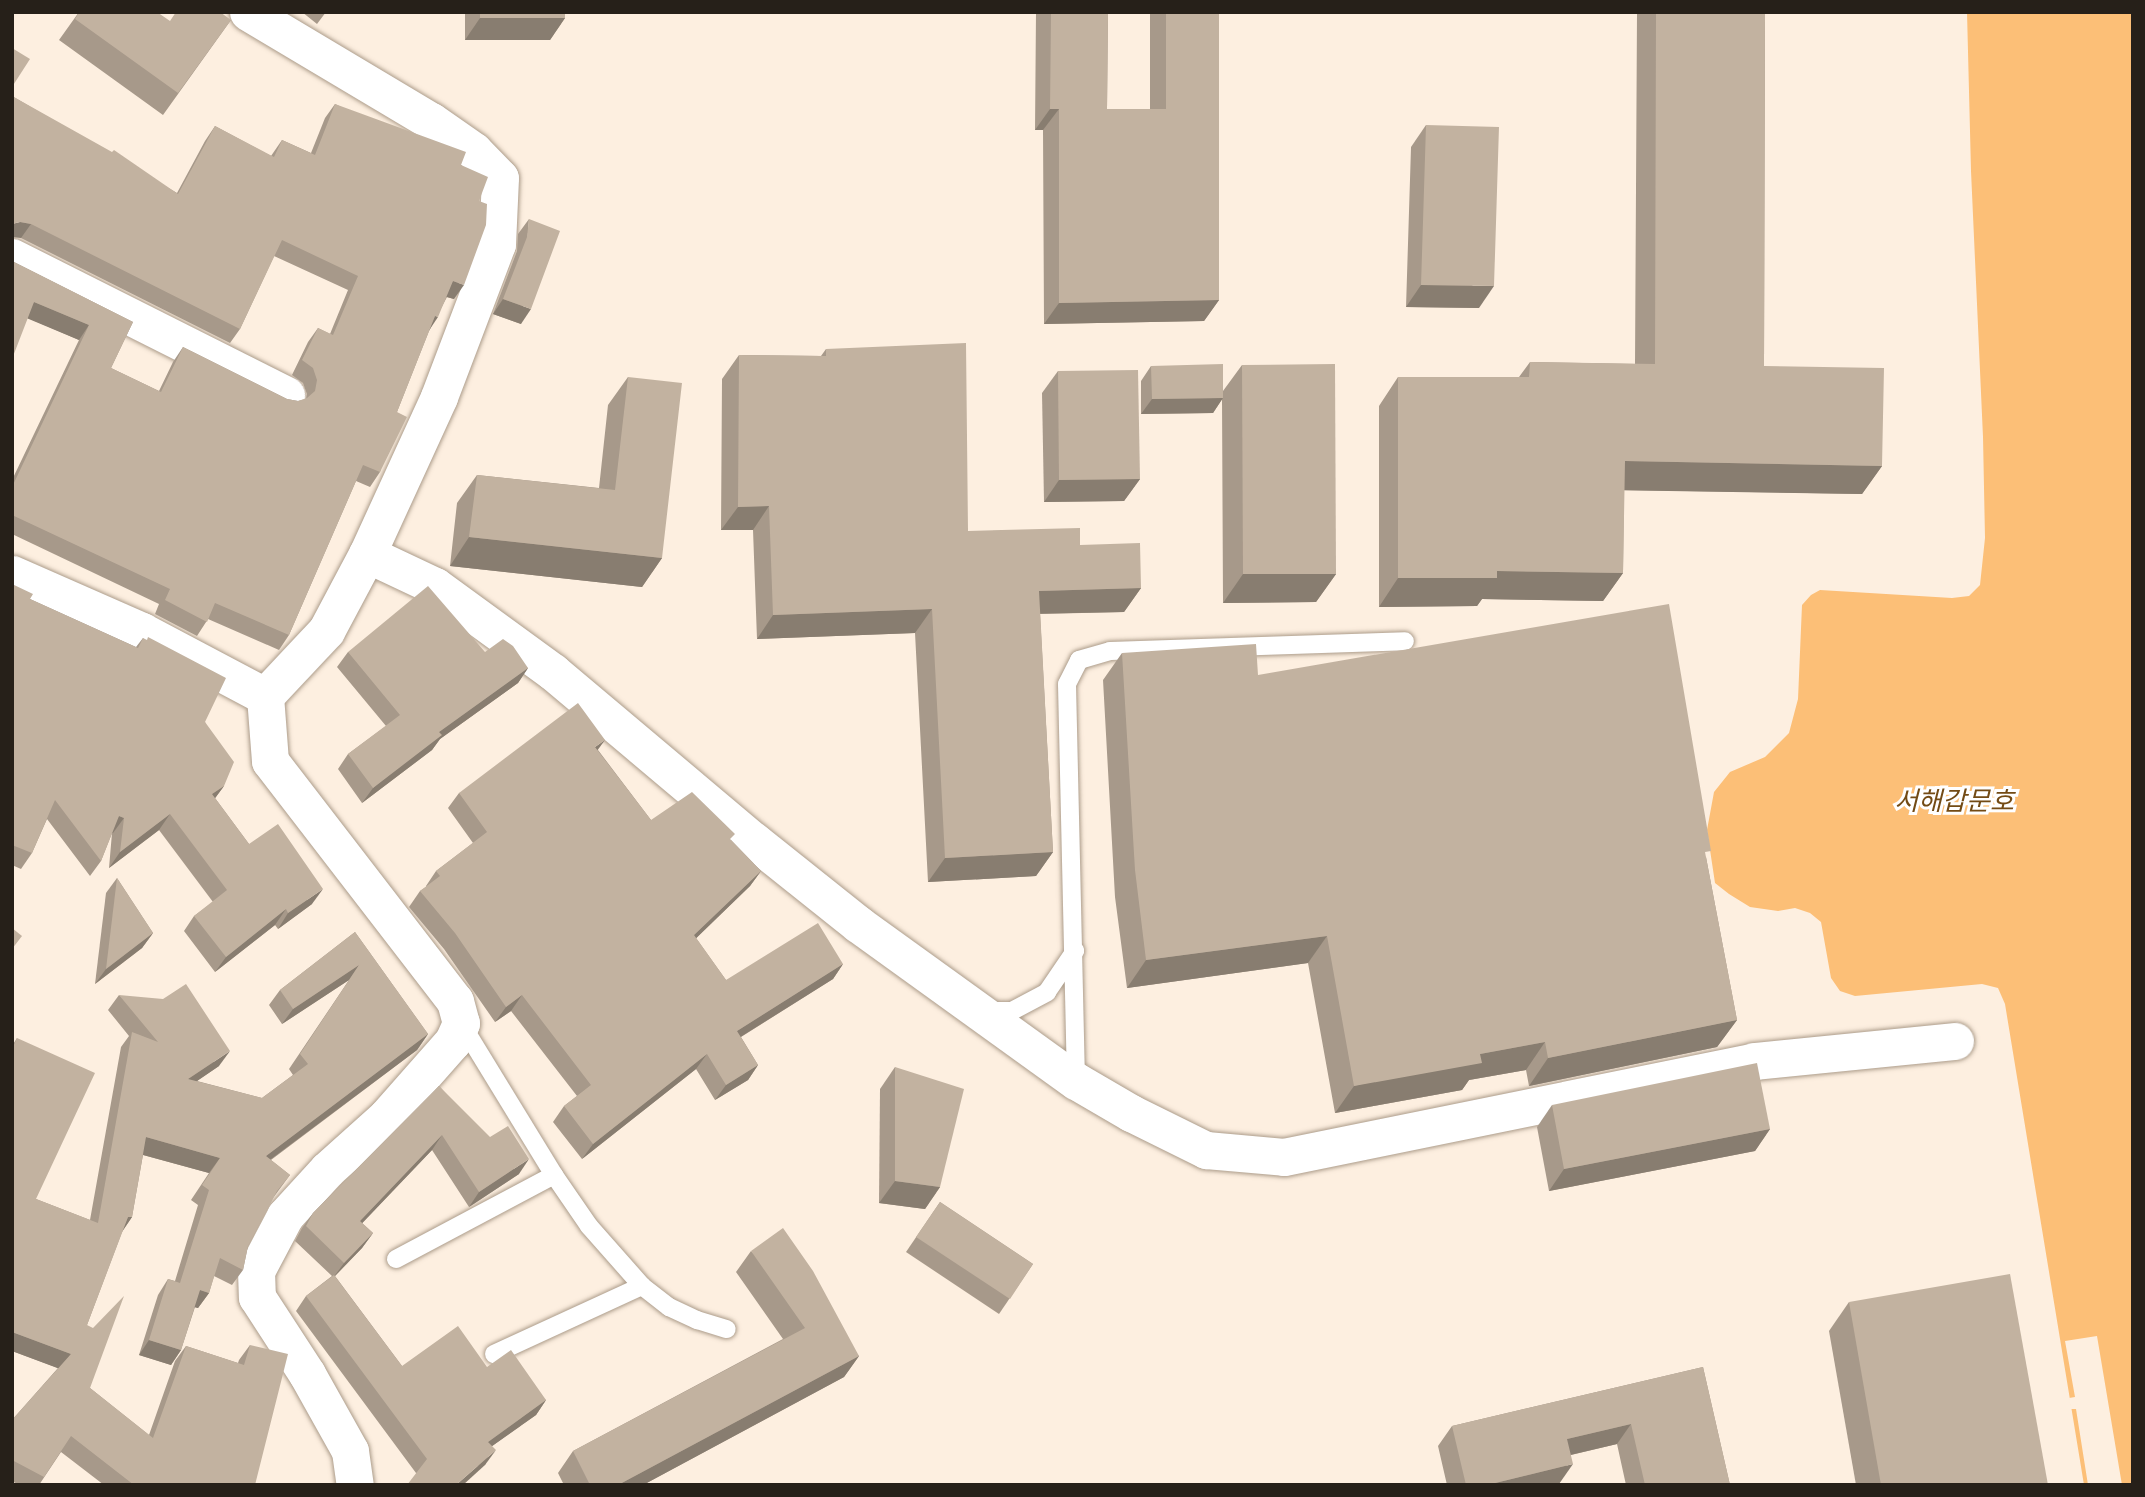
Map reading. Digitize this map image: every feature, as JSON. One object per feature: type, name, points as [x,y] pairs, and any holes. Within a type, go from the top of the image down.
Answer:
[{"type":"street","points":[[248,12],[431,121],[474,151],[500,178],[497,244],[439,397],[367,554],[326,631],[265,696],[270,761],[455,1001],[461,1023],[453,1041],[386,1116],[327,1170],[285,1216],[256,1271],[257,1297],[307,1374],[350,1451],[355,1485]]},
{"type":"street","points":[[12,257],[286,395]]},
{"type":"street","points":[[367,554],[435,586],[553,672],[754,841],[858,924],[1076,1081],[1131,1113],[1206,1150],[1284,1157],[1754,1061],[1955,1041]]},
{"type":"street","points":[[12,574],[142,631],[265,696]]},
{"type":"lane","points":[[1076,1081],[1067,684],[1079,660],[1110,651],[1405,640]]},
{"type":"lane","points":[[979,1011],[1012,1011],[1047,992],[1075,951]]},
{"type":"lane","points":[[461,1023],[554,1175],[589,1226],[642,1286],[669,1307],[697,1320],[727,1329]]},
{"type":"lane","points":[[396,1259],[554,1175]]},
{"type":"lane","points":[[494,1354],[642,1286]]},
{"type":"water","name":"서해갑문호","points":[[1967,12],[2133,12],[2133,1485],[2084,1485],[2005,1004],[1998,988],[1982,984],[1855,996],[1840,991],[1831,978],[1821,922],[1810,913],[1795,908],[1778,911],[1750,907],[1715,883],[1707,830],[1714,792],[1730,772],[1765,757],[1789,733],[1798,699],[1802,605],[1811,595],[1820,590],[1952,598],[1969,596],[1980,585],[1985,538],[1983,437]]},
{"type":"pier","points":[[2097,1336],[2122,1485],[2088,1485],[2076,1409],[2071,1409],[2069,1398],[2075,1397],[2065,1341]]},
{"type":"building","points":[[79,12],[157,12],[170,21],[176,12],[220,12],[231,20],[178,93],[75,19]]},
{"type":"building","points":[[480,12],[565,12],[565,18],[480,18]]},
{"type":"building","points":[[1051,12],[1108,12],[1107,109],[1166,109],[1166,12],[1219,12],[1219,300],[1059,303],[1059,109],[1050,109]]},
{"type":"building","points":[[1656,12],[1765,12],[1764,366],[1884,368],[1882,466],[1625,461],[1623,573],[1497,571],[1497,578],[1398,578],[1398,377],[1529,377],[1530,362],[1655,364]]},
{"type":"building","points":[[12,48],[30,59],[12,87]]},
{"type":"building","points":[[12,96],[112,152],[114,150],[178,194],[215,126],[274,157],[282,140],[315,155],[335,104],[466,152],[461,165],[488,177],[479,201],[487,204],[486,225],[464,285],[453,281],[438,317],[435,316],[397,412],[407,417],[380,472],[363,465],[289,635],[215,603],[207,622],[165,600],[170,589],[12,515],[12,487],[89,325],[34,302],[12,359],[12,261],[133,322],[111,368],[161,392],[183,347],[287,399],[298,401],[315,391],[317,380],[313,368],[302,360],[318,328],[333,335],[358,276],[282,240],[240,329],[31,224],[12,224]]},
{"type":"building","points":[[1426,125],[1499,127],[1494,286],[1421,285]]},
{"type":"building","points":[[529,219],[560,231],[531,309],[503,299],[527,237]]},
{"type":"building","points":[[966,343],[968,531],[1080,528],[1080,545],[1140,543],[1141,588],[1039,591],[1053,852],[945,858],[932,609],[773,615],[769,506],[738,507],[739,355],[826,356],[826,349]]},
{"type":"building","points":[[1223,364],[1223,398],[1152,399],[1151,366]]},
{"type":"building","points":[[1335,364],[1336,574],[1243,574],[1242,365]]},
{"type":"building","points":[[1138,370],[1140,479],[1059,480],[1058,371]]},
{"type":"building","points":[[628,377],[682,383],[662,558],[469,537],[477,475],[615,490]]},
{"type":"building","points":[[12,584],[33,594],[30,599],[138,648],[143,638],[147,640],[148,637],[226,678],[205,722],[234,762],[224,786],[212,794],[249,844],[278,824],[323,889],[288,913],[286,909],[226,957],[194,916],[227,890],[170,814],[120,852],[124,818],[119,816],[101,861],[55,800],[32,853],[12,845]]},
{"type":"building","points":[[428,586],[485,652],[503,639],[513,646],[528,668],[439,732],[442,735],[373,788],[348,754],[400,715],[348,652]]},
{"type":"building","points":[[1669,604],[1711,851],[1705,852],[1737,1020],[1548,1058],[1545,1042],[1480,1054],[1482,1063],[1354,1086],[1327,936],[1146,960],[1135,870],[1122,653],[1256,644],[1258,675]]},
{"type":"building","points":[[578,703],[605,740],[595,747],[651,820],[692,792],[735,834],[730,839],[761,871],[694,935],[726,980],[818,923],[843,964],[737,1031],[758,1065],[726,1085],[707,1054],[593,1144],[564,1106],[591,1085],[522,995],[506,1007],[455,933],[420,891],[440,876],[436,871],[487,832],[459,793]]},
{"type":"building","points":[[117,878],[153,933],[106,969]]},
{"type":"building","points":[[12,928],[22,936],[12,949]]},
{"type":"building","points":[[355,932],[428,1034],[266,1156],[290,1175],[277,1191],[248,1246],[243,1270],[220,1258],[209,1293],[200,1290],[181,1350],[149,1340],[168,1279],[180,1283],[209,1190],[202,1185],[220,1158],[146,1137],[132,1217],[128,1217],[87,1325],[93,1328],[124,1296],[90,1388],[153,1438],[186,1346],[244,1365],[250,1345],[288,1354],[255,1485],[134,1485],[71,1436],[44,1477],[12,1460],[12,1420],[71,1354],[12,1332],[12,1049],[17,1038],[95,1073],[36,1199],[98,1223],[132,1032],[158,1042],[119,995],[163,999],[186,984],[230,1051],[188,1079],[262,1098],[308,1064],[300,1054],[359,965],[293,1009],[280,990]]},
{"type":"building","points":[[1757,1063],[1770,1129],[1564,1169],[1552,1105]]},
{"type":"building","points":[[895,1067],[964,1089],[940,1187],[895,1181]]},
{"type":"building","points":[[439,1086],[490,1137],[508,1126],[529,1159],[479,1192],[442,1135],[360,1221],[373,1233],[344,1263],[306,1226],[313,1213]]},
{"type":"building","points":[[940,1202],[1033,1264],[1010,1299],[916,1237]]},
{"type":"building","points":[[783,1228],[813,1271],[859,1356],[618,1485],[590,1485],[573,1451],[805,1328],[751,1251]]},
{"type":"building","points":[[2010,1274],[2048,1485],[1881,1485],[1849,1302]]},
{"type":"building","points":[[334,1275],[402,1366],[458,1326],[487,1367],[511,1350],[546,1400],[488,1442],[496,1450],[456,1485],[407,1485],[427,1459],[306,1296]]},
{"type":"building","points":[[1703,1367],[1730,1485],[1645,1485],[1631,1424],[1567,1439],[1573,1464],[1487,1485],[1466,1485],[1452,1426]]}]
